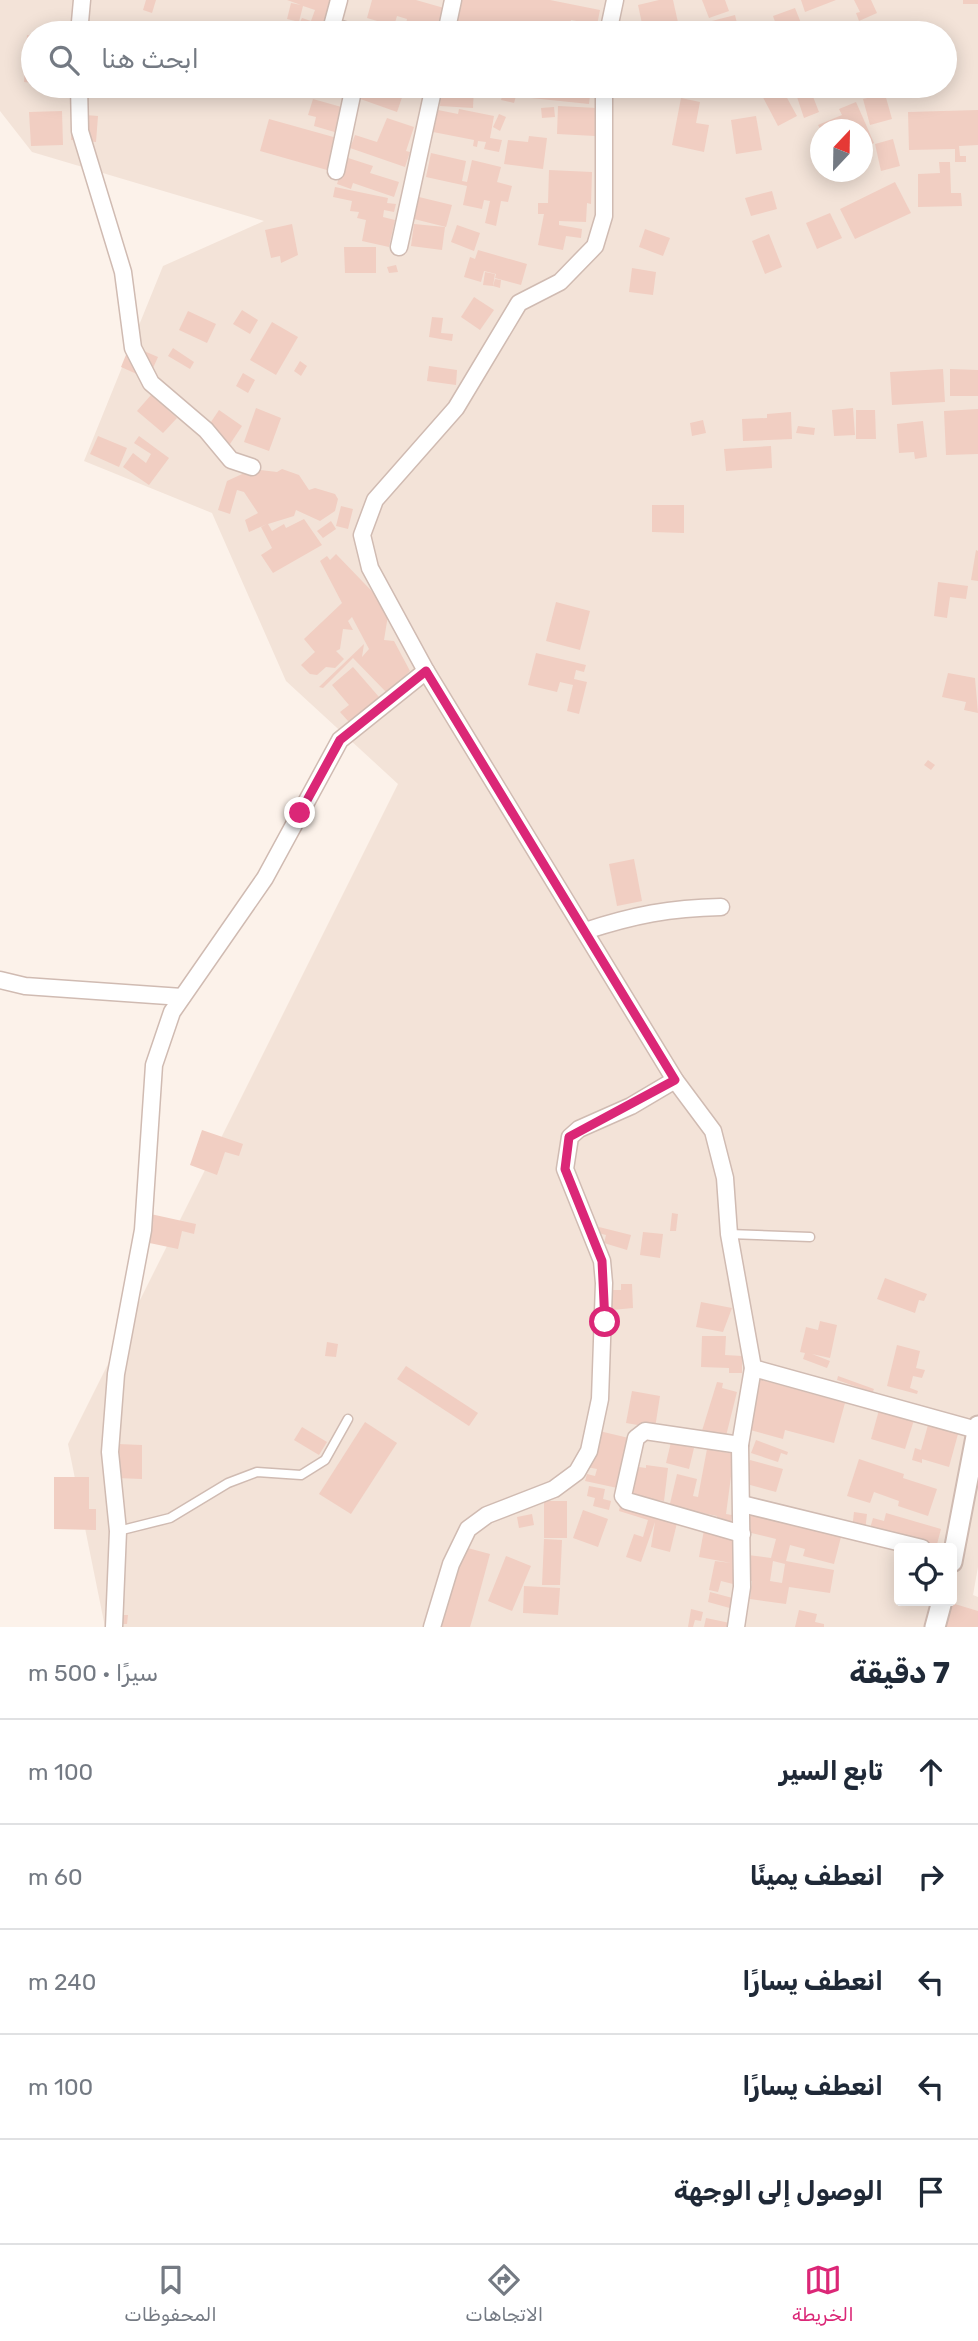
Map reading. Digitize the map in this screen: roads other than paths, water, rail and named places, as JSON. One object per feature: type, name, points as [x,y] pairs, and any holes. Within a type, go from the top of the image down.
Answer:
[{"type":"street","points":[[80,21],[82,0]]},
{"type":"street","points":[[333,21],[339,0]]},
{"type":"street","points":[[449,21],[453,0]]},
{"type":"street","points":[[611,21],[615,0]]},
{"type":"street","points":[[79,98],[80,131],[123,272],[133,348],[151,383],[206,430],[231,460],[252,467]]},
{"type":"street","points":[[336,171],[351,98]]},
{"type":"street","points":[[399,247],[432,98]]},
{"type":"street","points":[[604,98],[604,216],[595,246],[560,282],[519,303],[456,408],[375,500],[362,535],[370,568],[426,671],[675,1080],[713,1131],[724,1178],[729,1234],[752,1368],[740,1445],[742,1587],[736,1627]]},
{"type":"street","points":[[114,1627],[118,1531],[110,1452],[117,1374],[144,1230],[154,1065],[172,1012],[265,878],[340,740],[426,671]]},
{"type":"street","points":[[586,931],[661,910],[721,907]]},
{"type":"street","points":[[0,980],[25,986],[183,997]]},
{"type":"street","points":[[432,1627],[451,1564],[468,1529],[487,1516],[554,1489],[577,1472],[589,1451],[600,1399],[604,1283],[602,1261],[565,1169],[569,1137],[675,1080]]},
{"type":"street","points":[[752,1368],[978,1428],[955,1543]]},
{"type":"street","points":[[740,1445],[645,1431],[636,1438],[624,1496],[627,1501],[743,1534]]},
{"type":"street","points":[[742,1504],[902,1543]]},
{"type":"street","points":[[935,1627],[941,1606]]},
{"type":"lane","points":[[729,1234],[810,1237]]},
{"type":"lane","points":[[118,1531],[170,1518],[228,1483],[257,1472],[301,1475],[326,1460],[348,1419]]}]
